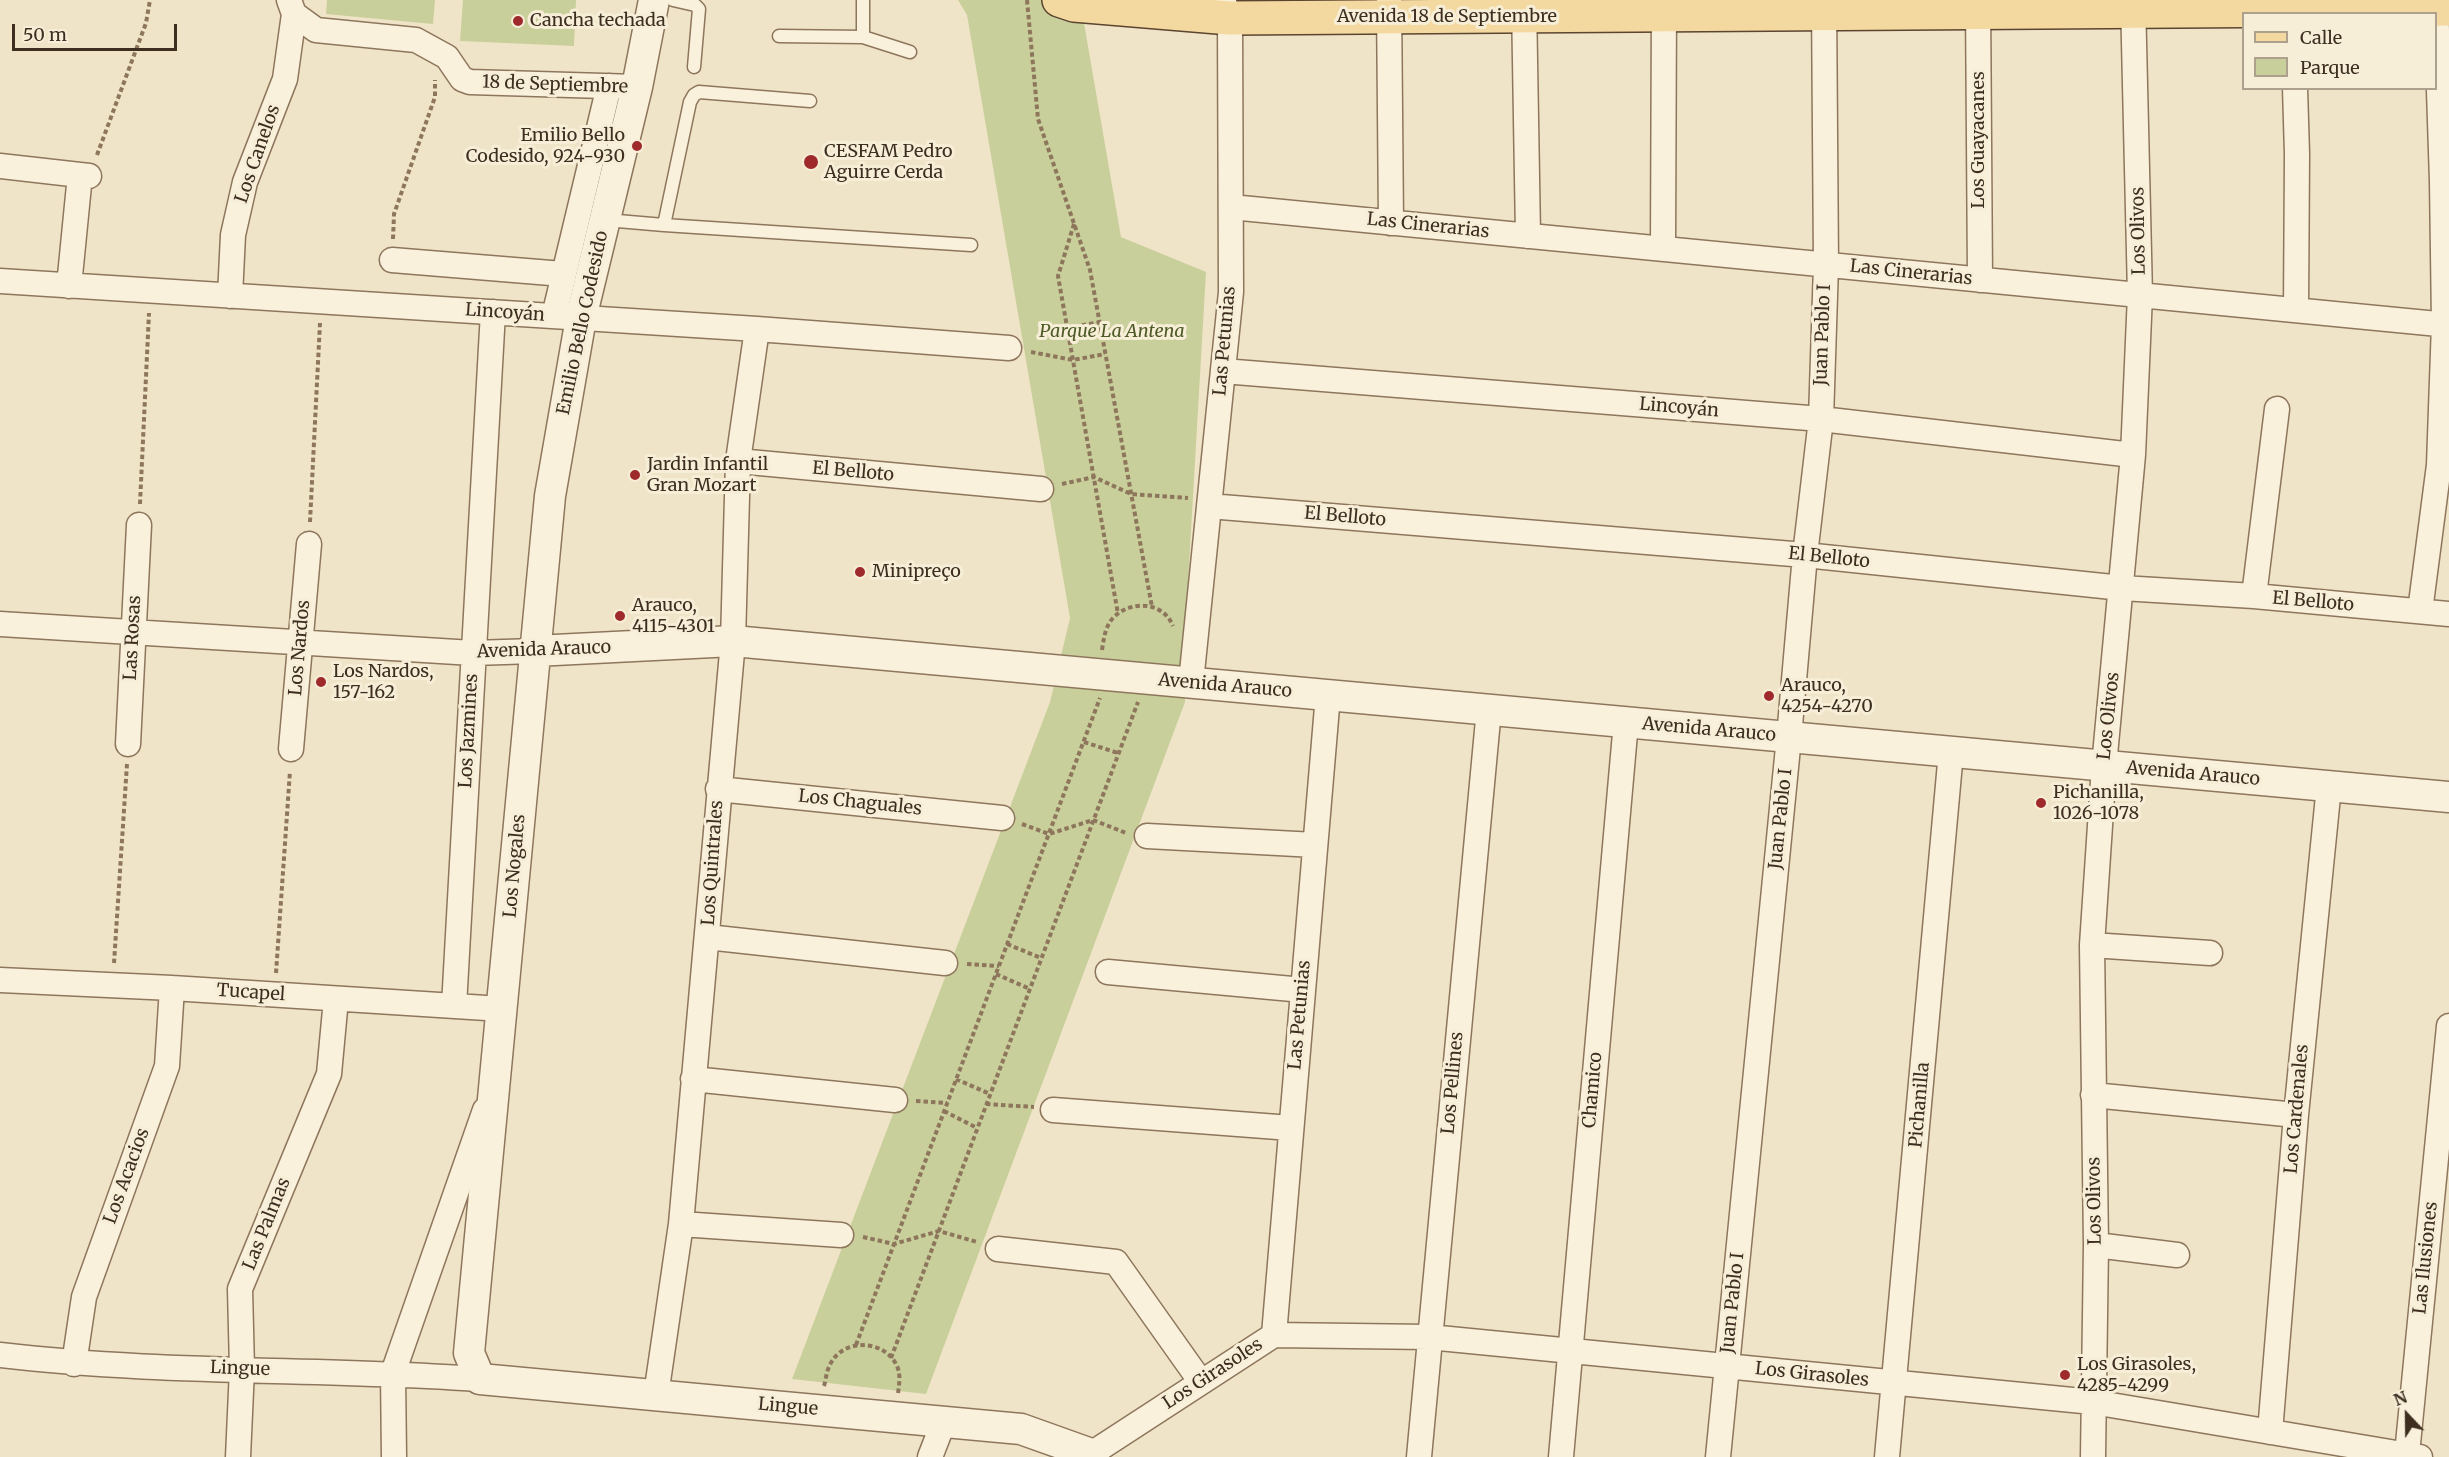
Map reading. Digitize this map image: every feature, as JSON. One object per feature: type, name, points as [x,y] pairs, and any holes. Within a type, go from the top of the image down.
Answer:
[{"type":"main road","name":"Avenida 18 de Septiembre","points":[[1059,0],[1074,5],[1227,9],[2440,6]]},
{"type":"street","name":"Emilio Bello Codesido","points":[[535,651],[567,317],[605,220],[623,87],[654,0]]},
{"type":"street","name":"Los Guayacanes","points":[[1978,6],[1980,280]]},
{"type":"street","name":"Los Olivos","points":[[2093,1457],[2096,1245],[2092,945],[2104,766],[2133,455],[2140,295],[2133,6]]},
{"type":"street","points":[[2420,611],[2444,466],[2446,181],[2440,6]]},
{"type":"street","name":"18 de Septiembre","points":[[292,7],[316,30],[417,40],[447,57],[462,79],[470,82],[623,87]]},
{"type":"street","name":"Los Canelos","points":[[230,296],[233,235],[242,193],[285,79],[292,7]]},
{"type":"street","name":"Juan Pablo I","points":[[1718,1457],[1805,555],[1821,419],[1826,265],[1824,7]]},
{"type":"street","points":[[1524,8],[1528,236]]},
{"type":"street","points":[[1663,249],[1664,8]]},
{"type":"street","name":"Las Petunias","points":[[1191,682],[1231,292],[1227,9]]},
{"type":"street","points":[[1389,9],[1391,223]]},
{"type":"street","points":[[567,317],[563,274],[623,87]]},
{"type":"street","points":[[2295,90],[2296,310]]},
{"type":"street","points":[[0,166],[84,175],[69,286]]},
{"type":"street","name":"Las Cinerarias","points":[[1231,207],[2446,325]]},
{"type":"street","points":[[392,260],[563,274]]},
{"type":"street","name":"Lincoyán","points":[[0,281],[757,329],[1010,348]]},
{"type":"street","name":"Los Jazmines","points":[[454,1006],[493,312]]},
{"type":"street","name":"Los Quintrales","points":[[656,1395],[681,1224],[733,641],[738,461],[757,329]]},
{"type":"street","name":"Lincoyán","points":[[1223,371],[1821,419],[2133,455]]},
{"type":"street","points":[[2254,596],[2277,410]]},
{"type":"street","name":"El Belloto","points":[[738,461],[1041,489]]},
{"type":"street","name":"El Belloto","points":[[1209,502],[1805,555],[2122,588],[2254,596],[2449,614]]},
{"type":"street","name":"Las Rosas","points":[[128,744],[139,525]]},
{"type":"street","name":"Los Nardos","points":[[291,749],[309,544]]},
{"type":"street","name":"Avenida Arauco","points":[[0,624],[473,653],[733,641],[2449,797]]},
{"type":"street","name":"Los Nogales","points":[[477,1372],[469,1353],[535,651]]},
{"type":"street","name":"Las Petunias","points":[[1274,1335],[1328,695]]},
{"type":"street","name":"Los Pellines","points":[[1419,1457],[1428,1337],[1489,710]]},
{"type":"street","name":"Chamico","points":[[1561,1457],[1626,722]]},
{"type":"street","name":"Pichanilla","points":[[1887,1457],[1951,752]]},
{"type":"street","name":"Los Cardenales","points":[[2270,1432],[2296,1115],[2329,786]]},
{"type":"street","name":"Los Chaguales","points":[[718,789],[1002,818]]},
{"type":"street","points":[[1137,835],[1315,845]]},
{"type":"street","points":[[707,937],[945,963]]},
{"type":"street","points":[[2092,945],[2210,953]]},
{"type":"street","points":[[1108,972],[1303,990]]},
{"type":"street","name":"Tucapel","points":[[0,980],[113,984],[502,1009]]},
{"type":"street","name":"Los Acacios","points":[[74,1364],[84,1297],[167,1066],[172,988]]},
{"type":"street","name":"Las Palmas","points":[[238,1457],[242,1369],[240,1289],[329,1074],[336,999]]},
{"type":"street","name":"Las Ilusiones","points":[[2413,1456],[2449,1026]]},
{"type":"street","points":[[693,1079],[895,1100]]},
{"type":"street","name":"Los Nogales","points":[[394,1457],[393,1373],[494,1082]]},
{"type":"street","points":[[2093,1095],[2296,1115]]},
{"type":"street","points":[[1053,1110],[1291,1128]]},
{"type":"street","points":[[681,1224],[841,1235]]},
{"type":"street","points":[[2096,1245],[2177,1255]]},
{"type":"street","points":[[998,1249],[1116,1262],[1201,1382]]},
{"type":"street","name":"Los Girasoles","points":[[1093,1455],[1274,1335],[1428,1337],[2093,1402],[2270,1432],[2294,1446],[2413,1456]]},
{"type":"street","name":"Lingue","points":[[0,1355],[74,1364],[393,1373],[477,1372],[656,1395],[1021,1429],[1093,1455]]},
{"type":"street","points":[[930,1457],[944,1421]]},
{"type":"lane","points":[[673,0],[696,5],[699,9],[694,67]]},
{"type":"lane","points":[[862,0],[863,37]]},
{"type":"lane","points":[[779,36],[863,37],[910,52]]},
{"type":"lane","points":[[664,225],[690,102],[694,95],[699,92],[810,101]]},
{"type":"lane","points":[[605,220],[971,245]]},
{"type":"path","points":[[84,175],[146,23],[150,0]]},
{"type":"path","points":[[1027,0],[1038,119],[1090,270],[1152,607]]},
{"type":"path","points":[[392,260],[394,214],[435,97],[436,50]]},
{"type":"path","points":[[1074,223],[1058,276],[1118,614]]},
{"type":"path","points":[[139,525],[150,291]]},
{"type":"path","points":[[309,544],[321,302]]},
{"type":"path","points":[[1067,328],[1100,322]]},
{"type":"path","points":[[1010,348],[1073,360],[1106,354]]},
{"type":"path","points":[[1041,489],[1094,477],[1131,494],[1209,502]]},
{"type":"path","points":[[856,1345],[1084,742],[1103,675],[1106,631],[1118,614],[1132,606],[1152,607],[1165,614],[1172,622],[1175,633]]},
{"type":"path","points":[[891,1358],[1147,678]]},
{"type":"path","points":[[1084,742],[1118,753]]},
{"type":"path","points":[[113,984],[128,744]]},
{"type":"path","points":[[275,994],[291,749]]},
{"type":"path","points":[[1002,818],[1049,834],[1093,820],[1137,835]]},
{"type":"path","points":[[1007,944],[1041,958]]},
{"type":"path","points":[[945,963],[999,966]]},
{"type":"path","points":[[996,974],[1030,989]]},
{"type":"path","points":[[956,1079],[990,1094]]},
{"type":"path","points":[[895,1100],[948,1102]]},
{"type":"path","points":[[986,1104],[1026,1105],[1053,1110]]},
{"type":"path","points":[[944,1112],[977,1128]]},
{"type":"path","points":[[841,1235],[859,1236],[894,1244],[939,1231],[998,1249]]},
{"type":"path","points":[[819,1410],[829,1366],[836,1356],[846,1348],[869,1345],[880,1348],[891,1358],[900,1376],[897,1417]]},
{"type":"green space","points":[[327,0],[435,0],[433,24],[326,14]]},
{"type":"green space","name":"Cancha techada","points":[[463,0],[576,0],[574,46],[460,41]]},
{"type":"green space","name":"Parque La Antena","points":[[958,0],[1080,0],[1121,237],[1206,272],[1185,634],[1185,702],[926,1394],[792,1379],[1050,702],[1070,618],[967,15]]},
{"type":"place","name":"Cancha techada","points":[[518,21]]},
{"type":"place","name":"Emilio Bello Codesido, 924-930","points":[[637,146]]},
{"type":"place","name":"CESFAM Pedro Aguirre Cerda","points":[[811,162]]},
{"type":"place","name":"Jardin Infantil Gran Mozart","points":[[635,475]]},
{"type":"place","name":"Minipreço","points":[[860,572]]},
{"type":"place","name":"Arauco, 4115-4301","points":[[620,616]]},
{"type":"place","name":"Los Nardos, 157-162","points":[[321,682]]},
{"type":"place","name":"Arauco, 4254-4270","points":[[1769,696]]},
{"type":"place","name":"Pichanilla, 1026-1078","points":[[2041,803]]},
{"type":"place","name":"Los Girasoles, 4285-4299","points":[[2065,1375]]}]
